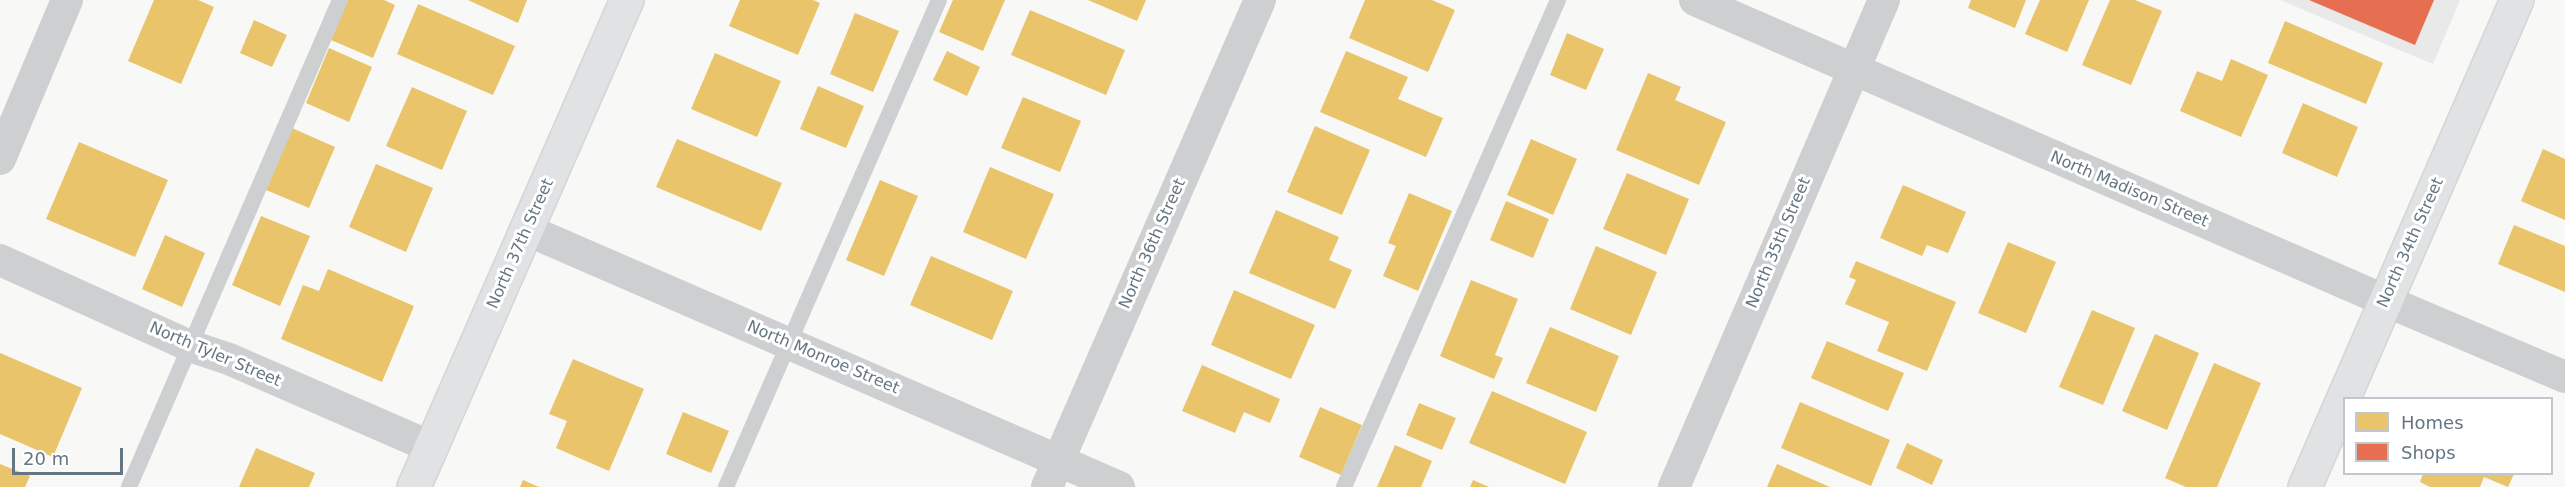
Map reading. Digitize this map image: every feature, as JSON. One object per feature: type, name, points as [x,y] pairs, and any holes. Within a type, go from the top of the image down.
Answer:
[{"type":"street","points":[[0,159],[67,0]]},
{"type":"street","name":"North 37th Street","points":[[414,487],[627,0]]},
{"type":"street","name":"North 36th Street","points":[[1053,474],[1260,0]]},
{"type":"street","name":"North Madison Street","points":[[1695,0],[2385,301],[2565,377]]},
{"type":"street","name":"North 35th Street","points":[[1674,487],[1884,0]]},
{"type":"street","name":"North 34th Street","points":[[2344,397],[2517,0]]},
{"type":"street","name":"North Monroe Street","points":[[527,230],[789,343],[1053,474],[1119,487]]},
{"type":"street","name":"North Tyler Street","points":[[0,260],[190,346],[229,359],[431,447]]},
{"type":"street","name":"North 34th Street","points":[[2305,487],[2343,399]]},
{"type":"lane","points":[[129,487],[340,0]]},
{"type":"lane","points":[[726,487],[939,0]]},
{"type":"lane","points":[[1344,487],[1558,0]]},
{"type":"shaded area","points":[[2280,0],[2460,0],[2433,64]]},
{"type":"building: Homes","points":[[154,0],[198,0],[214,7],[181,84],[128,61]]},
{"type":"building: Homes","points":[[348,0],[384,0],[395,5],[373,58],[331,40]]},
{"type":"building: Homes","points":[[468,0],[527,0],[518,23]]},
{"type":"building: Homes","points":[[740,0],[813,0],[820,3],[798,55],[729,26]]},
{"type":"building: Homes","points":[[953,0],[1005,0],[983,51],[939,32]]},
{"type":"building: Homes","points":[[1088,0],[1146,0],[1137,21]]},
{"type":"building: Homes","points":[[1365,0],[1432,0],[1455,10],[1428,72],[1349,38]]},
{"type":"building: Homes","points":[[1971,0],[2026,0],[2015,28],[1968,8]]},
{"type":"building: Homes","points":[[2040,0],[2089,0],[2067,52],[2025,34]]},
{"type":"building: Homes","points":[[2110,0],[2135,0],[2162,11],[2131,85],[2082,65]]},
{"type":"building: Homes","points":[[418,4],[515,46],[493,95],[397,54]]},
{"type":"building: Homes","points":[[1030,10],[1125,50],[1106,95],[1011,55]]},
{"type":"building: Homes","points":[[855,13],[899,31],[873,92],[830,74]]},
{"type":"building: Homes","points":[[254,20],[287,35],[272,67],[240,53]]},
{"type":"building: Homes","points":[[2285,21],[2383,63],[2366,104],[2268,63]]},
{"type":"building: Homes","points":[[1567,33],[1604,49],[1586,90],[1550,75]]},
{"type":"building: Homes","points":[[329,48],[372,67],[349,122],[306,103]]},
{"type":"building: Homes","points":[[947,51],[980,67],[967,96],[933,80]]},
{"type":"building: Homes","points":[[1346,51],[1408,77],[1398,99],[1443,118],[1426,157],[1320,112]]},
{"type":"building: Homes","points":[[715,53],[781,81],[757,137],[691,109]]},
{"type":"building: Homes","points":[[2231,59],[2268,75],[2241,137],[2180,111],[2197,71],[2222,81]]},
{"type":"building: Homes","points":[[1648,73],[1681,87],[1675,100],[1726,122],[1699,185],[1616,150]]},
{"type":"building: Homes","points":[[818,86],[864,106],[846,148],[800,129]]},
{"type":"building: Homes","points":[[412,87],[467,111],[442,170],[386,146]]},
{"type":"building: Homes","points":[[1023,97],[1081,121],[1060,172],[1001,148]]},
{"type":"building: Homes","points":[[2303,103],[2358,127],[2337,177],[2282,153]]},
{"type":"building: Homes","points":[[1315,126],[1370,150],[1342,215],[1287,192]]},
{"type":"building: Homes","points":[[292,128],[335,147],[309,208],[266,190]]},
{"type":"building: Homes","points":[[677,139],[782,183],[761,231],[656,187]]},
{"type":"building: Homes","points":[[1531,139],[1577,159],[1553,215],[1507,195]]},
{"type":"building: Homes","points":[[79,142],[168,180],[135,257],[46,219]]},
{"type":"building: Homes","points":[[2543,149],[2565,159],[2565,220],[2521,201]]},
{"type":"building: Homes","points":[[376,164],[433,188],[406,252],[349,227]]},
{"type":"building: Homes","points":[[990,167],[1054,194],[1026,259],[963,232]]},
{"type":"building: Homes","points":[[1627,173],[1689,199],[1666,255],[1603,229]]},
{"type":"building: Homes","points":[[880,180],[918,196],[884,276],[846,260]]},
{"type":"building: Homes","points":[[1903,185],[1966,212],[1948,253],[1927,245],[1922,256],[1880,238]]},
{"type":"building: Homes","points":[[1409,193],[1452,211],[1418,291],[1383,276],[1396,246],[1388,243]]},
{"type":"building: Homes","points":[[1506,201],[1549,219],[1533,258],[1490,240]]},
{"type":"building: Homes","points":[[1276,210],[1339,237],[1329,260],[1352,270],[1335,309],[1249,273]]},
{"type":"building: Homes","points":[[261,216],[310,236],[280,306],[232,285]]},
{"type":"building: Homes","points":[[2514,225],[2565,246],[2565,292],[2498,264]]},
{"type":"building: Homes","points":[[165,235],[205,253],[182,307],[142,289]]},
{"type":"building: Homes","points":[[2008,242],[2056,262],[2026,333],[1978,313]]},
{"type":"building: Homes","points":[[1596,246],[1657,272],[1631,335],[1570,309]]},
{"type":"building: Homes","points":[[931,256],[1013,291],[992,340],[910,305]]},
{"type":"building: Homes","points":[[1856,261],[1956,302],[1927,371],[1877,351],[1889,322],[1845,304],[1856,280],[1849,277]]},
{"type":"building: Homes","points":[[328,269],[414,306],[382,382],[281,339],[303,285],[319,291]]},
{"type":"building: Homes","points":[[1471,280],[1518,299],[1495,355],[1503,358],[1494,379],[1440,356]]},
{"type":"building: Homes","points":[[1234,290],[1315,325],[1291,379],[1211,345]]},
{"type":"building: Homes","points":[[2092,310],[2135,328],[2103,405],[2059,387]]},
{"type":"building: Homes","points":[[1550,327],[1619,356],[1596,412],[1526,383]]},
{"type":"building: Homes","points":[[2155,334],[2199,353],[2167,430],[2122,411]]},
{"type":"building: Homes","points":[[1827,341],[1904,373],[1888,411],[1811,378]]},
{"type":"building: Homes","points":[[0,353],[82,388],[53,457],[0,434]]},
{"type":"building: Homes","points":[[573,359],[644,389],[609,471],[556,448],[567,421],[549,414]]},
{"type":"building: Homes","points":[[2214,363],[2261,383],[2217,487],[2186,487],[2165,478]]},
{"type":"building: Homes","points":[[1202,365],[1280,399],[1270,423],[1244,412],[1235,433],[1182,411]]},
{"type":"building: Homes","points":[[1492,391],[1587,432],[1565,484],[1469,443]]},
{"type":"building: Homes","points":[[1800,402],[1890,440],[1871,486],[1781,448]]},
{"type":"building: Homes","points":[[1419,403],[1456,418],[1442,450],[1406,435]]},
{"type":"building: Homes","points":[[1320,407],[1362,425],[1341,475],[1299,457]]},
{"type":"building: Homes","points":[[683,412],[729,431],[711,473],[666,454]]},
{"type":"building: Homes","points":[[1907,443],[1943,460],[1932,485],[1896,468]]},
{"type":"building: Homes","points":[[1395,445],[1432,461],[1421,487],[1377,487]]},
{"type":"building: Homes","points":[[256,448],[315,473],[309,487],[239,487]]},
{"type":"building: Homes","points":[[0,464],[30,476],[25,487],[0,487]]},
{"type":"building: Homes","points":[[1777,464],[1830,487],[1767,487]]},
{"type":"building: Homes","points":[[2423,475],[2514,475],[2508,487],[2484,477],[2480,487],[2430,487],[2420,482]]},
{"type":"building: Homes","points":[[523,480],[539,487],[520,487]]},
{"type":"building: Homes","points":[[1473,480],[1489,487],[1470,487]]},
{"type":"building: Shops","points":[[2309,0],[2434,0],[2415,45]]}]
